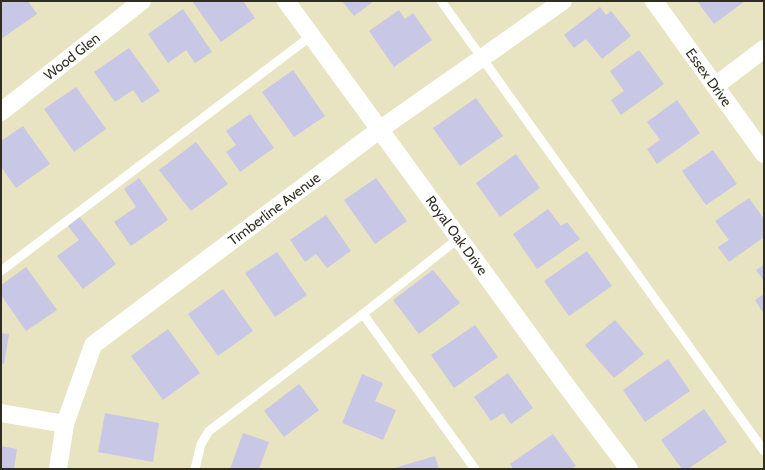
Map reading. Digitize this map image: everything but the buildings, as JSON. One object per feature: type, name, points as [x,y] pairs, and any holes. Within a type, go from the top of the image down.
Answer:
[{"type":"street","name":"Wood Glen","points":[[1,112],[142,1]]},
{"type":"street","name":"Royal Oak Drive","points":[[286,1],[568,388],[629,469]]},
{"type":"street","name":"Timberline Avenue","points":[[58,469],[65,424],[93,345],[379,130],[563,1]]},
{"type":"street","name":"Essex Drive","points":[[654,1],[764,154]]},
{"type":"street","points":[[715,86],[764,49]]},
{"type":"street","points":[[1,413],[65,424]]},
{"type":"lane","points":[[442,1],[764,451]]},
{"type":"lane","points":[[1,271],[311,36]]},
{"type":"lane","points":[[195,469],[201,444],[209,431],[363,314],[459,238]]},
{"type":"lane","points":[[363,314],[475,469]]}]
